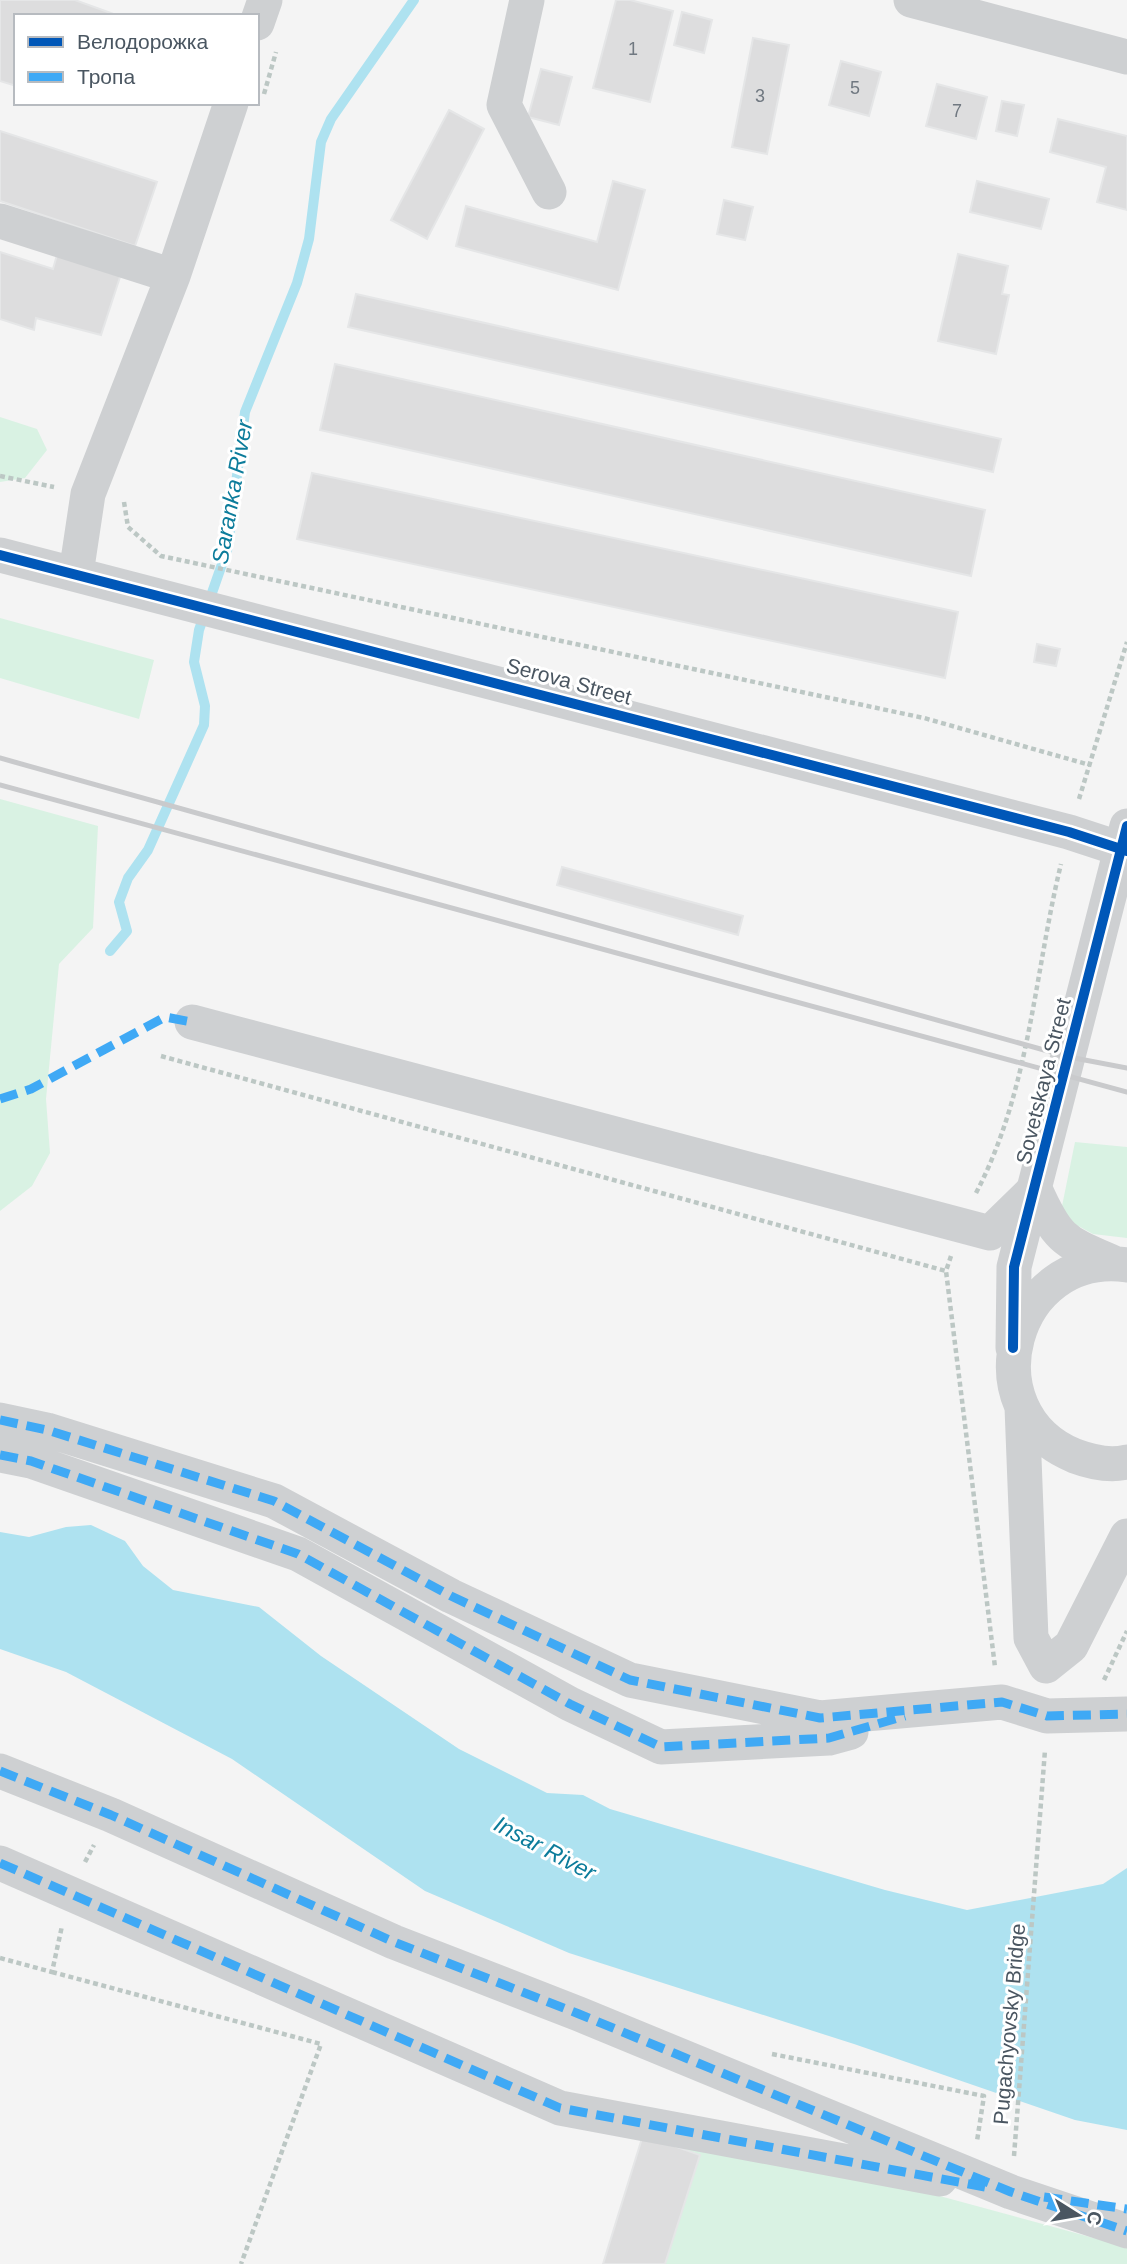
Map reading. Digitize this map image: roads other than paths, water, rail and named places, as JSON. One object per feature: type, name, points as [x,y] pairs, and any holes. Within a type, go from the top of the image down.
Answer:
[{"type":"street","points":[[259,17],[265,0]]},
{"type":"street","points":[[527,0],[504,106],[549,191]]},
{"type":"street","points":[[911,0],[1127,57]]},
{"type":"street","points":[[76,574],[88,494],[173,276],[230,105]]},
{"type":"street","points":[[0,221],[173,276]]},
{"type":"street","name":"Serova Street","points":[[0,555],[287,627],[1069,832],[1125,842]]},
{"type":"street","name":"Sovetskaya Street","points":[[1022,1407],[1013,1378],[1014,1267],[1125,842]]},
{"type":"street","points":[[192,1022],[990,1233],[1035,1189]]},
{"type":"street","name":"Sovetskaya Street","points":[[1035,1189],[1051,1225],[1065,1242],[1121,1264]]},
{"type":"street","points":[[1013,1348],[1022,1320],[1039,1295],[1062,1277],[1089,1266],[1121,1264]]},
{"type":"street","points":[[1022,1407],[1039,1432],[1062,1450],[1090,1462],[1127,1462]]},
{"type":"street","points":[[1022,1407],[1031,1638],[1046,1666],[1070,1646],[1127,1536]]},
{"type":"street","points":[[0,1420],[47,1430],[274,1501],[451,1597],[630,1680],[820,1718],[1002,1702],[1047,1716],[1127,1714]]},
{"type":"street","points":[[0,1455],[31,1461],[202,1518],[298,1554],[570,1704],[661,1747],[829,1738],[933,1708]]},
{"type":"street","points":[[0,1771],[111,1815],[394,1942],[579,2014],[1011,2192],[1127,2231]]},
{"type":"street","points":[[0,1863],[560,2108],[1011,2192],[1127,2209]]},
{"type":"water","name":"Insar River","points":[[91,1525],[125,1541],[143,1566],[173,1590],[259,1607],[321,1656],[459,1749],[547,1793],[583,1795],[610,1809],[885,1890],[967,1910],[1103,1884],[1127,1868],[1127,2130],[1075,2120],[854,2044],[569,1953],[425,1891],[232,1759],[66,1672],[0,1649],[0,1532],[29,1537],[66,1527]]},
{"type":"waterway","name":"Saranka River","points":[[110,951],[127,931],[119,902],[128,878],[148,850],[204,725],[205,706],[194,662],[199,630],[228,547],[245,412],[297,283],[309,239],[321,142],[331,119],[414,0]]},
{"type":"railway","points":[[0,758],[1069,1057],[1127,1068]]},
{"type":"railway","points":[[0,785],[1127,1092]]}]
